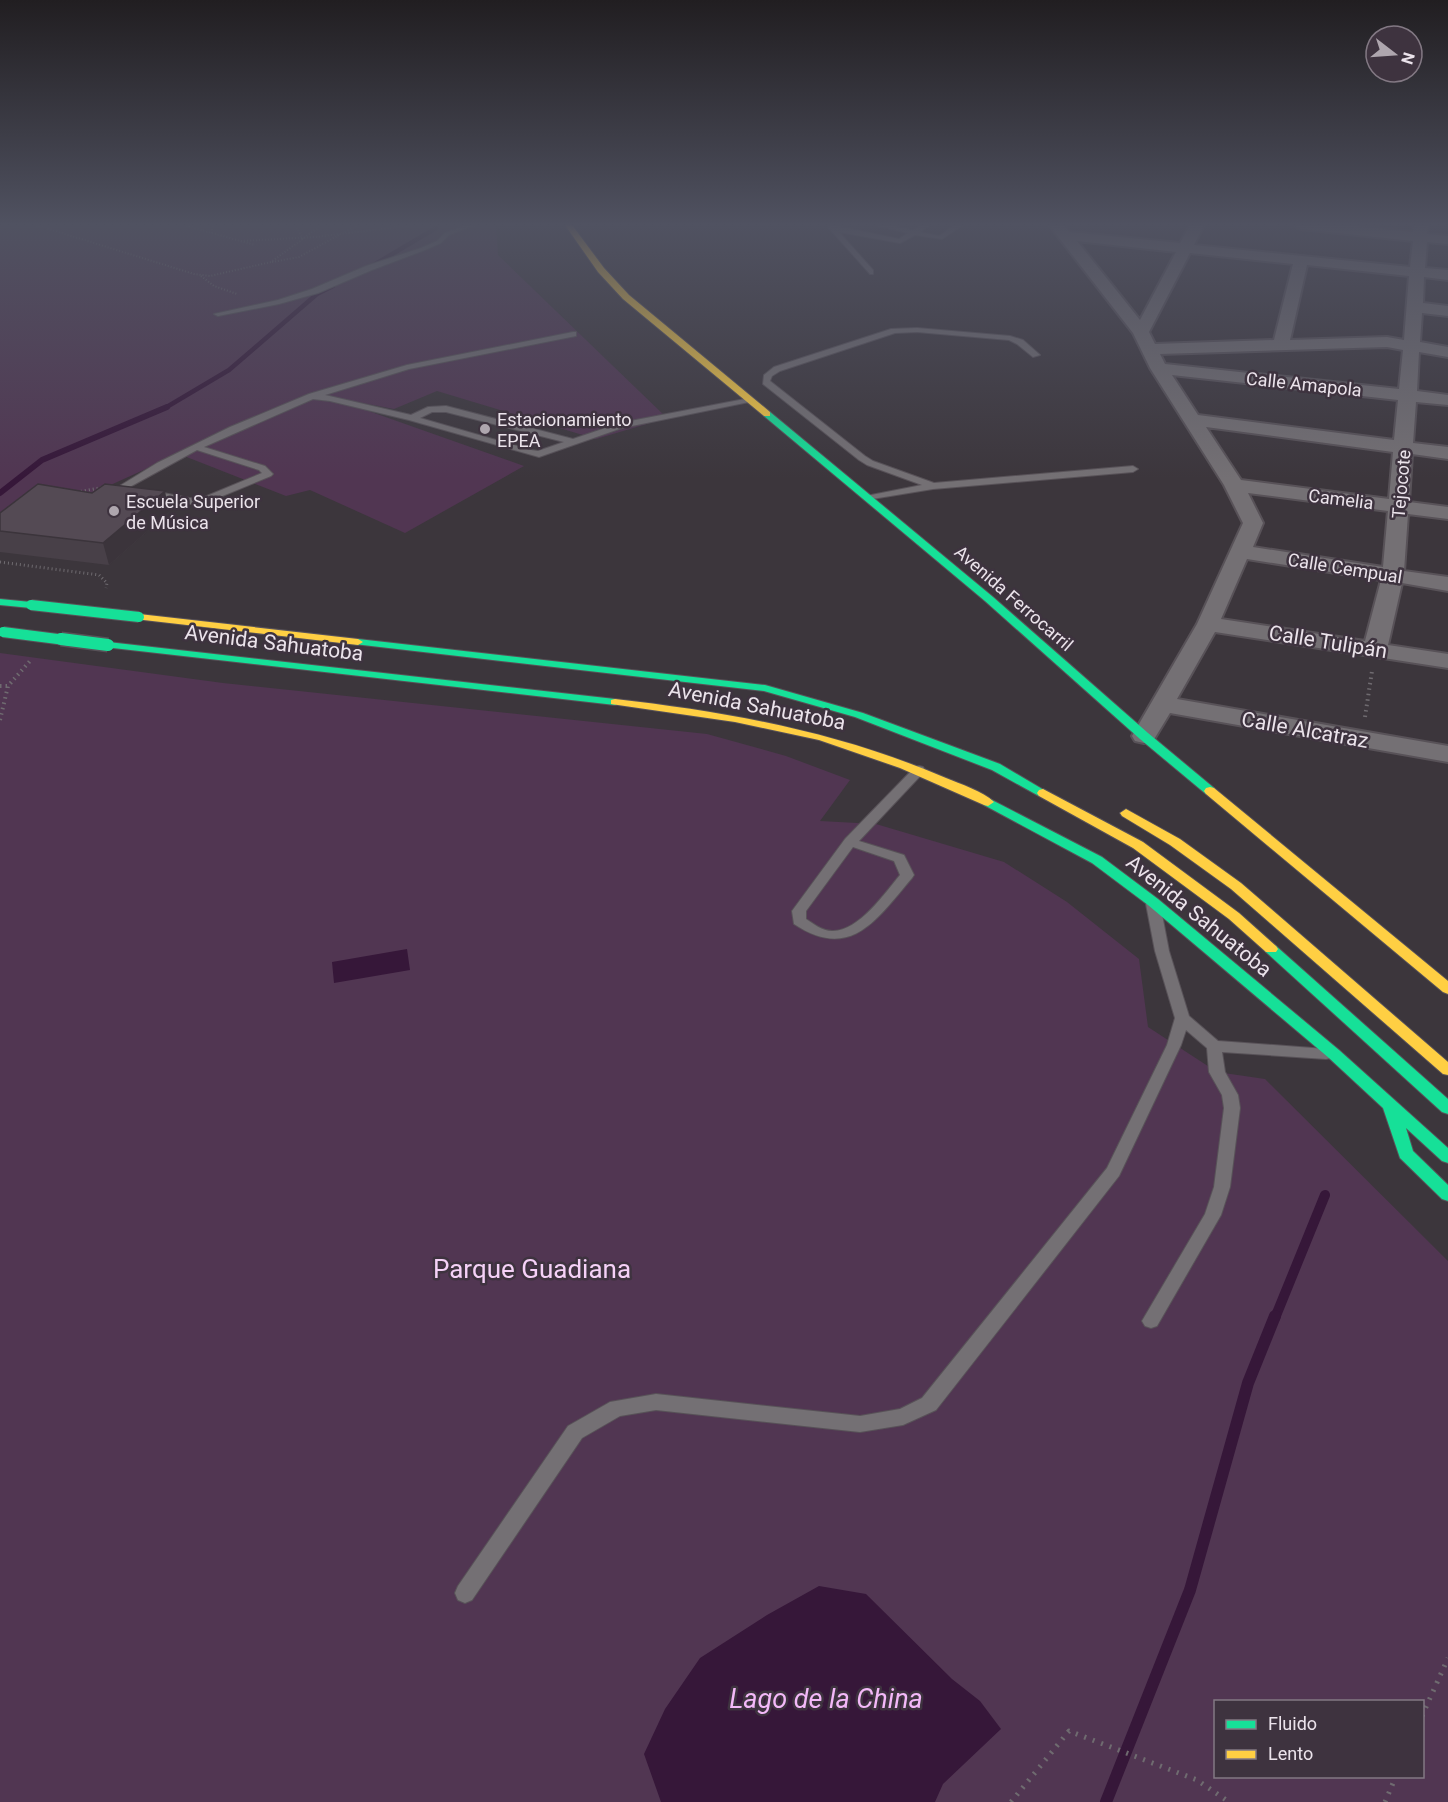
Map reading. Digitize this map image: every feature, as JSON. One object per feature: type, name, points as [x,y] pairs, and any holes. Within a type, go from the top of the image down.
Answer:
[{"type":"main road","name":"Avenida Ferrocarril","points":[[640,309],[989,599],[1144,736],[1448,989]]},
{"type":"main road","name":"Avenida Sahuatoba","points":[[0,602],[765,688],[859,715],[996,767],[1051,795],[1138,845],[1234,916],[1448,1108]]},
{"type":"main road","name":"Avenida Sahuatoba","points":[[1,632],[697,711],[776,726],[841,743],[919,770],[1004,809],[1097,860],[1153,902],[1334,1054],[1448,1157]]},
{"type":"main road","points":[[765,688],[822,692],[904,717]]},
{"type":"main road","points":[[1113,804],[1175,842],[1236,886],[1448,1070]]},
{"type":"main road","points":[[1391,1107],[1406,1154],[1448,1195]]},
{"type":"street","points":[[1121,309],[1145,341],[1159,368],[1194,420],[1234,485],[1253,523],[1209,624],[1144,736]]},
{"type":"street","points":[[1145,341],[1159,309]]},
{"type":"street","points":[[1281,345],[1289,309]]},
{"type":"street","name":"Tejocote","points":[[1375,649],[1393,576],[1405,447],[1414,309]]},
{"type":"street","points":[[1432,309],[1448,311]]},
{"type":"street","points":[[1145,341],[1281,345],[1387,342],[1448,352]]},
{"type":"street","name":"Calle Amapola","points":[[1159,368],[1448,400]]},
{"type":"street","points":[[1194,420],[1448,453]]},
{"type":"street","name":"Camelia","points":[[1234,485],[1448,513]]},
{"type":"street","name":"Calle Cempual","points":[[1242,552],[1448,584]]},
{"type":"street","name":"Calle Tulipán","points":[[1209,624],[1448,661]]},
{"type":"street","name":"Calle Alcatraz","points":[[1162,704],[1362,741],[1448,754]]},
{"type":"lane","points":[[218,314],[243,309]]},
{"type":"lane","points":[[933,486],[870,463],[766,382],[766,378],[777,369],[885,333],[904,330],[1010,338],[1020,342],[1036,356]]},
{"type":"lane","points":[[197,447],[262,468],[267,474],[258,480],[198,501],[123,487],[160,465],[233,429],[341,385],[407,367],[573,334]]},
{"type":"lane","points":[[312,396],[328,397],[412,418],[530,453],[549,452],[620,426],[750,401]]},
{"type":"lane","points":[[412,418],[431,409],[446,409],[574,442]]},
{"type":"lane","points":[[869,498],[933,486],[1134,469]]},
{"type":"lane","points":[[850,843],[899,858],[907,875],[859,928],[842,935],[827,935],[810,931],[799,921],[799,911],[850,843],[919,770]]},
{"type":"lane","points":[[1153,902],[1162,951],[1182,1018],[1214,1046],[1334,1054]]},
{"type":"lane","points":[[465,1593],[575,1432],[618,1408],[656,1402],[860,1424],[903,1418],[930,1404],[1113,1172],[1174,1045],[1182,1018]]},
{"type":"lane","points":[[1151,1321],[1213,1215],[1222,1187],[1232,1108],[1230,1095],[1217,1072],[1214,1046]]},
{"type":"path","points":[[1362,741],[1375,649]]},
{"type":"path","points":[[0,720],[8,686],[17,675]]},
{"type":"path","points":[[0,686],[8,686]]},
{"type":"path","points":[[1424,1712],[1448,1658]]},
{"type":"path","points":[[1011,1802],[1069,1731],[1197,1780],[1229,1802]]},
{"type":"path","points":[[1385,1802],[1395,1778]]},
{"type":"green space","points":[[0,309],[554,309],[667,418],[596,439],[437,391],[394,409],[326,396],[524,466],[405,533],[310,490],[286,496],[179,454],[0,535]]},
{"type":"green space","name":"Parque Guadiana","points":[[0,653],[223,683],[707,734],[786,756],[850,780],[820,821],[876,824],[1004,862],[1067,902],[1139,959],[1148,1027],[1217,1072],[1265,1079],[1448,1261],[1448,1802],[0,1802]]},
{"type":"water","points":[[407,949],[410,970],[334,983],[332,962]]},
{"type":"water","name":"Lago de la China","points":[[819,1586],[866,1594],[952,1679],[980,1701],[1001,1729],[943,1784],[935,1802],[661,1802],[644,1754],[665,1709],[700,1658],[767,1615]]},
{"type":"building","points":[[38,484],[92,493],[105,484],[165,491],[103,543],[0,531],[0,513]]},
{"type":"waterway","points":[[166,407],[229,370],[300,309]]},
{"type":"waterway","points":[[0,493],[42,460],[166,407]]},
{"type":"waterway","points":[[1275,1318],[1325,1195]]},
{"type":"waterway","points":[[1106,1802],[1190,1590],[1248,1383],[1275,1316]]},
{"type":"traffic: fast","points":[[767,414],[989,599],[1210,791]]},
{"type":"traffic: fast","points":[[0,602],[31,605]]},
{"type":"traffic: fast","points":[[31,605],[139,617]]},
{"type":"traffic: fast","points":[[3,632],[108,645]]},
{"type":"traffic: fast","points":[[358,642],[765,688],[859,715],[996,767],[1043,793]]},
{"type":"traffic: fast","points":[[108,645],[615,702]]},
{"type":"traffic: fast","points":[[988,802],[1097,860],[1153,902],[1334,1054],[1448,1157]]},
{"type":"traffic: fast","points":[[1271,949],[1448,1108]]},
{"type":"traffic: fast","points":[[1391,1107],[1406,1154],[1448,1195]]},
{"type":"traffic: slow","points":[[641,309],[767,414]]},
{"type":"traffic: slow","points":[[139,617],[358,642]]},
{"type":"traffic: slow","points":[[615,702],[735,718],[824,738],[904,765],[988,802]]},
{"type":"traffic: slow","points":[[1210,791],[1448,989]]},
{"type":"traffic: slow","points":[[1043,793],[1138,845],[1234,916],[1271,949]]},
{"type":"traffic: slow","points":[[1126,813],[1175,842],[1236,886],[1448,1070]]},
{"type":"place","name":"Estacionamiento EPEA","points":[[485,429]]},
{"type":"place","name":"Escuela Superior de Música","points":[[114,511]]}]
